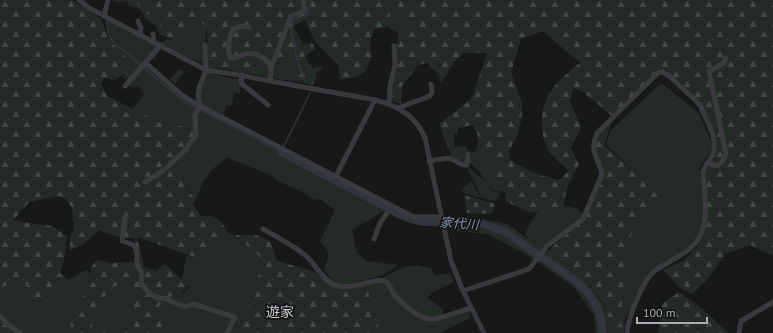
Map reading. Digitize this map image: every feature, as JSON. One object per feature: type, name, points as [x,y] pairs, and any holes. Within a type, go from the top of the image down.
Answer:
[{"type":"street","points":[[79,0],[89,8],[206,70],[242,75],[270,82],[375,100],[390,104],[408,115],[421,129],[425,138],[442,225],[451,261],[463,291],[484,333]]},
{"type":"street","points":[[106,17],[108,0]]},
{"type":"street","points":[[270,82],[271,68],[292,16],[305,11],[303,0]]},
{"type":"street","points":[[138,21],[141,28],[140,35]]},
{"type":"street","points":[[249,27],[239,27],[233,29],[231,32],[228,53],[230,58],[234,59],[250,53],[265,58],[271,68]]},
{"type":"street","points":[[153,34],[154,42]]},
{"type":"street","points":[[145,182],[163,171],[185,150],[196,135],[195,115],[199,109],[199,88],[206,70],[205,45]]},
{"type":"street","points":[[125,86],[161,46]]},
{"type":"street","points":[[390,104],[390,86],[395,65],[394,46]]},
{"type":"street","points":[[707,163],[717,166],[726,154],[709,71],[724,63],[726,58]]},
{"type":"street","points":[[144,65],[199,109],[282,148],[414,216],[441,217]]},
{"type":"street","points":[[463,291],[529,269],[547,246],[579,222],[584,215],[602,174],[593,146],[593,141],[597,133],[658,73],[662,72],[669,76],[696,101],[714,139],[715,146],[714,152],[703,172],[705,217],[703,228],[698,239],[685,254],[656,270],[650,275],[645,282],[630,317],[627,333]]},
{"type":"street","points":[[242,75],[241,83],[268,105]]},
{"type":"street","points":[[398,108],[430,96],[432,92],[430,84]]},
{"type":"street","points":[[336,176],[375,100]]},
{"type":"street","points":[[429,161],[453,159],[464,166],[467,165],[468,154]]},
{"type":"street","points":[[374,239],[380,223],[387,213]]},
{"type":"street","points":[[125,216],[122,241],[134,245],[137,253],[137,264],[142,274],[141,283],[147,291],[155,297],[166,299],[185,307],[193,304],[235,317],[227,333]]},
{"type":"street","points":[[263,229],[306,256],[332,284],[345,287],[381,280],[386,282],[399,299],[417,314],[426,318],[432,319],[471,308]]},
{"type":"street","points":[[739,333],[741,321],[773,302]]},
{"type":"street","points":[[0,316],[7,324],[20,333]]},
{"type":"green space","points":[[0,0],[73,0],[101,19],[110,41],[129,60],[127,72],[115,80],[105,78],[101,83],[107,96],[163,124],[196,128],[194,139],[148,182],[176,162],[187,189],[196,199],[193,204],[201,216],[209,216],[217,219],[223,224],[227,232],[212,250],[200,259],[137,237],[144,267],[156,271],[165,264],[187,285],[181,295],[175,293],[158,307],[169,333],[119,333],[126,326],[133,311],[131,304],[132,293],[126,283],[113,287],[92,311],[92,330],[108,330],[108,333],[69,333],[74,310],[95,278],[91,275],[91,267],[97,260],[110,263],[134,262],[135,239],[117,237],[99,230],[85,243],[69,251],[71,233],[74,230],[72,208],[66,199],[59,196],[30,202],[21,210],[14,220],[52,226],[67,236],[65,255],[60,273],[68,280],[43,299],[30,303],[25,301],[21,295],[27,285],[21,281],[8,282],[3,289],[0,289]]},
{"type":"green space","points":[[110,0],[136,0],[161,15],[160,30],[166,36],[162,36],[158,32],[156,26],[145,18],[140,9],[129,6],[127,1],[117,2]]},
{"type":"green space","points":[[136,0],[389,0],[389,10],[393,26],[374,29],[371,40],[370,63],[364,72],[356,77],[340,79],[339,66],[314,40],[305,20],[293,26],[303,44],[312,43],[316,49],[305,56],[312,68],[324,66],[316,73],[316,79],[312,85],[300,82],[295,66],[289,57],[280,58],[276,64],[255,65],[241,72],[208,67],[207,27],[197,19],[173,40],[160,30],[161,16],[145,13],[140,8]]},
{"type":"green space","points":[[389,0],[397,0],[394,8],[406,30],[399,33],[390,29],[388,26],[393,26],[389,10]]},
{"type":"green space","points":[[397,0],[773,0],[773,256],[750,245],[725,254],[708,279],[693,293],[679,287],[665,271],[677,266],[698,249],[705,235],[705,185],[715,146],[700,105],[669,76],[658,73],[613,117],[582,91],[573,88],[570,101],[581,128],[571,148],[579,164],[567,188],[562,214],[529,212],[506,202],[505,192],[508,183],[499,181],[493,174],[491,163],[473,125],[458,128],[458,132],[453,133],[455,148],[450,153],[439,124],[472,98],[487,53],[463,53],[454,62],[441,84],[438,74],[428,63],[418,65],[402,86],[401,104],[390,101],[396,45],[399,33],[406,29],[394,8]],"holes":[[[543,31],[580,63],[564,76],[551,91],[547,98],[542,115],[542,132],[547,148],[554,157],[569,170],[560,180],[540,175],[521,167],[510,159],[509,151],[518,134],[522,116],[522,103],[511,72],[521,39]]]},
{"type":"green space","points":[[197,19],[207,27],[205,65],[161,44],[167,39],[173,40]]},
{"type":"green space","points":[[106,20],[157,47],[146,62],[174,89],[200,106],[202,84],[208,73],[241,80],[240,94],[234,93],[232,105],[226,106],[224,117],[414,217],[437,218],[437,225],[413,223],[396,217],[325,180],[384,211],[352,230],[357,253],[367,261],[399,265],[383,275],[349,284],[335,284],[324,270],[329,254],[320,241],[335,210],[322,200],[313,199],[278,181],[270,175],[228,158],[212,169],[202,184],[196,199],[186,186],[176,162],[198,130],[163,124],[132,109],[145,94],[139,87],[125,86],[131,79],[122,77],[127,72],[110,41]],"holes":[[[232,126],[276,148],[278,151]]]},
{"type":"green space","points":[[290,57],[295,66],[300,82],[271,78],[273,65],[276,65],[280,58]]},
{"type":"green space","points":[[724,61],[726,252],[706,281],[692,294],[682,289],[663,270],[684,260],[697,247],[706,224],[693,244],[649,275],[625,319],[623,333],[621,321],[625,269],[632,232],[665,199],[606,145],[610,131],[661,83],[699,113],[713,147],[698,170],[702,170],[703,172],[718,146]]},
{"type":"green space","points":[[255,65],[269,65],[268,77],[241,72]]},
{"type":"green space","points":[[180,69],[184,72],[175,84],[170,79]]},
{"type":"green space","points":[[613,117],[604,146],[665,199],[632,232],[625,269],[621,319],[623,333],[611,333],[606,307],[582,275],[548,251],[583,218],[601,171],[594,149],[597,133]]},
{"type":"green space","points":[[476,130],[492,164],[493,174],[499,181],[509,183],[505,192],[495,191],[489,186],[493,191],[500,193],[495,201],[482,198],[468,170],[468,167],[485,181],[479,171],[470,163],[470,154],[476,150],[478,143]]},
{"type":"green space","points":[[465,146],[467,148],[467,162],[451,158],[450,153],[456,147]]},
{"type":"green space","points":[[471,181],[481,198],[463,193],[461,191]]},
{"type":"green space","points":[[464,195],[495,204],[492,214],[467,213]]},
{"type":"green space","points":[[564,206],[575,208],[584,215],[544,249],[558,256],[580,272],[607,310],[611,333],[596,333],[594,315],[573,286],[529,256],[487,234],[449,230],[445,218],[464,216],[507,224],[535,243],[525,235],[537,213],[562,214]]},
{"type":"green space","points":[[227,232],[234,235],[261,258],[258,278],[249,306],[237,333],[168,333],[158,307],[175,293],[181,295],[189,288],[182,281],[186,256],[200,258],[209,252]]},
{"type":"green space","points":[[235,235],[256,235],[270,241],[277,261],[313,271],[332,284],[345,287],[368,282],[370,308],[375,313],[380,333],[237,333],[249,306],[258,278],[261,258]]},
{"type":"green space","points":[[417,265],[431,268],[435,275],[450,273],[454,282],[431,293],[428,298],[443,310],[443,316],[469,309],[470,318],[440,333],[380,333],[375,313],[370,308],[368,282],[386,281],[383,277],[403,267]]},
{"type":"green space","points":[[86,270],[95,277],[74,310],[69,333],[11,333],[0,326],[0,289],[3,289],[8,282],[21,281],[27,285],[21,295],[38,302],[68,280]]},
{"type":"green space","points":[[126,283],[132,293],[133,311],[126,326],[119,333],[108,333],[108,330],[92,330],[92,311],[113,287]]},
{"type":"green space","points":[[679,292],[704,310],[728,333],[658,333],[662,304]]},
{"type":"green space","points":[[0,319],[15,333],[0,333]]},
{"type":"waterway","points":[[305,81],[299,66],[291,31],[293,20],[308,15],[311,0]]},
{"type":"waterway","points":[[106,20],[108,33],[112,41],[141,65]]},
{"type":"waterway","points":[[144,68],[185,102],[281,152],[310,93]]},
{"type":"waterway","name":"家代川","points":[[281,152],[403,216],[414,220],[427,222],[480,223],[504,231],[576,281],[588,293],[596,305],[601,320],[603,333]]},
{"type":"district","name":"遊家","points":[[280,312]]}]
